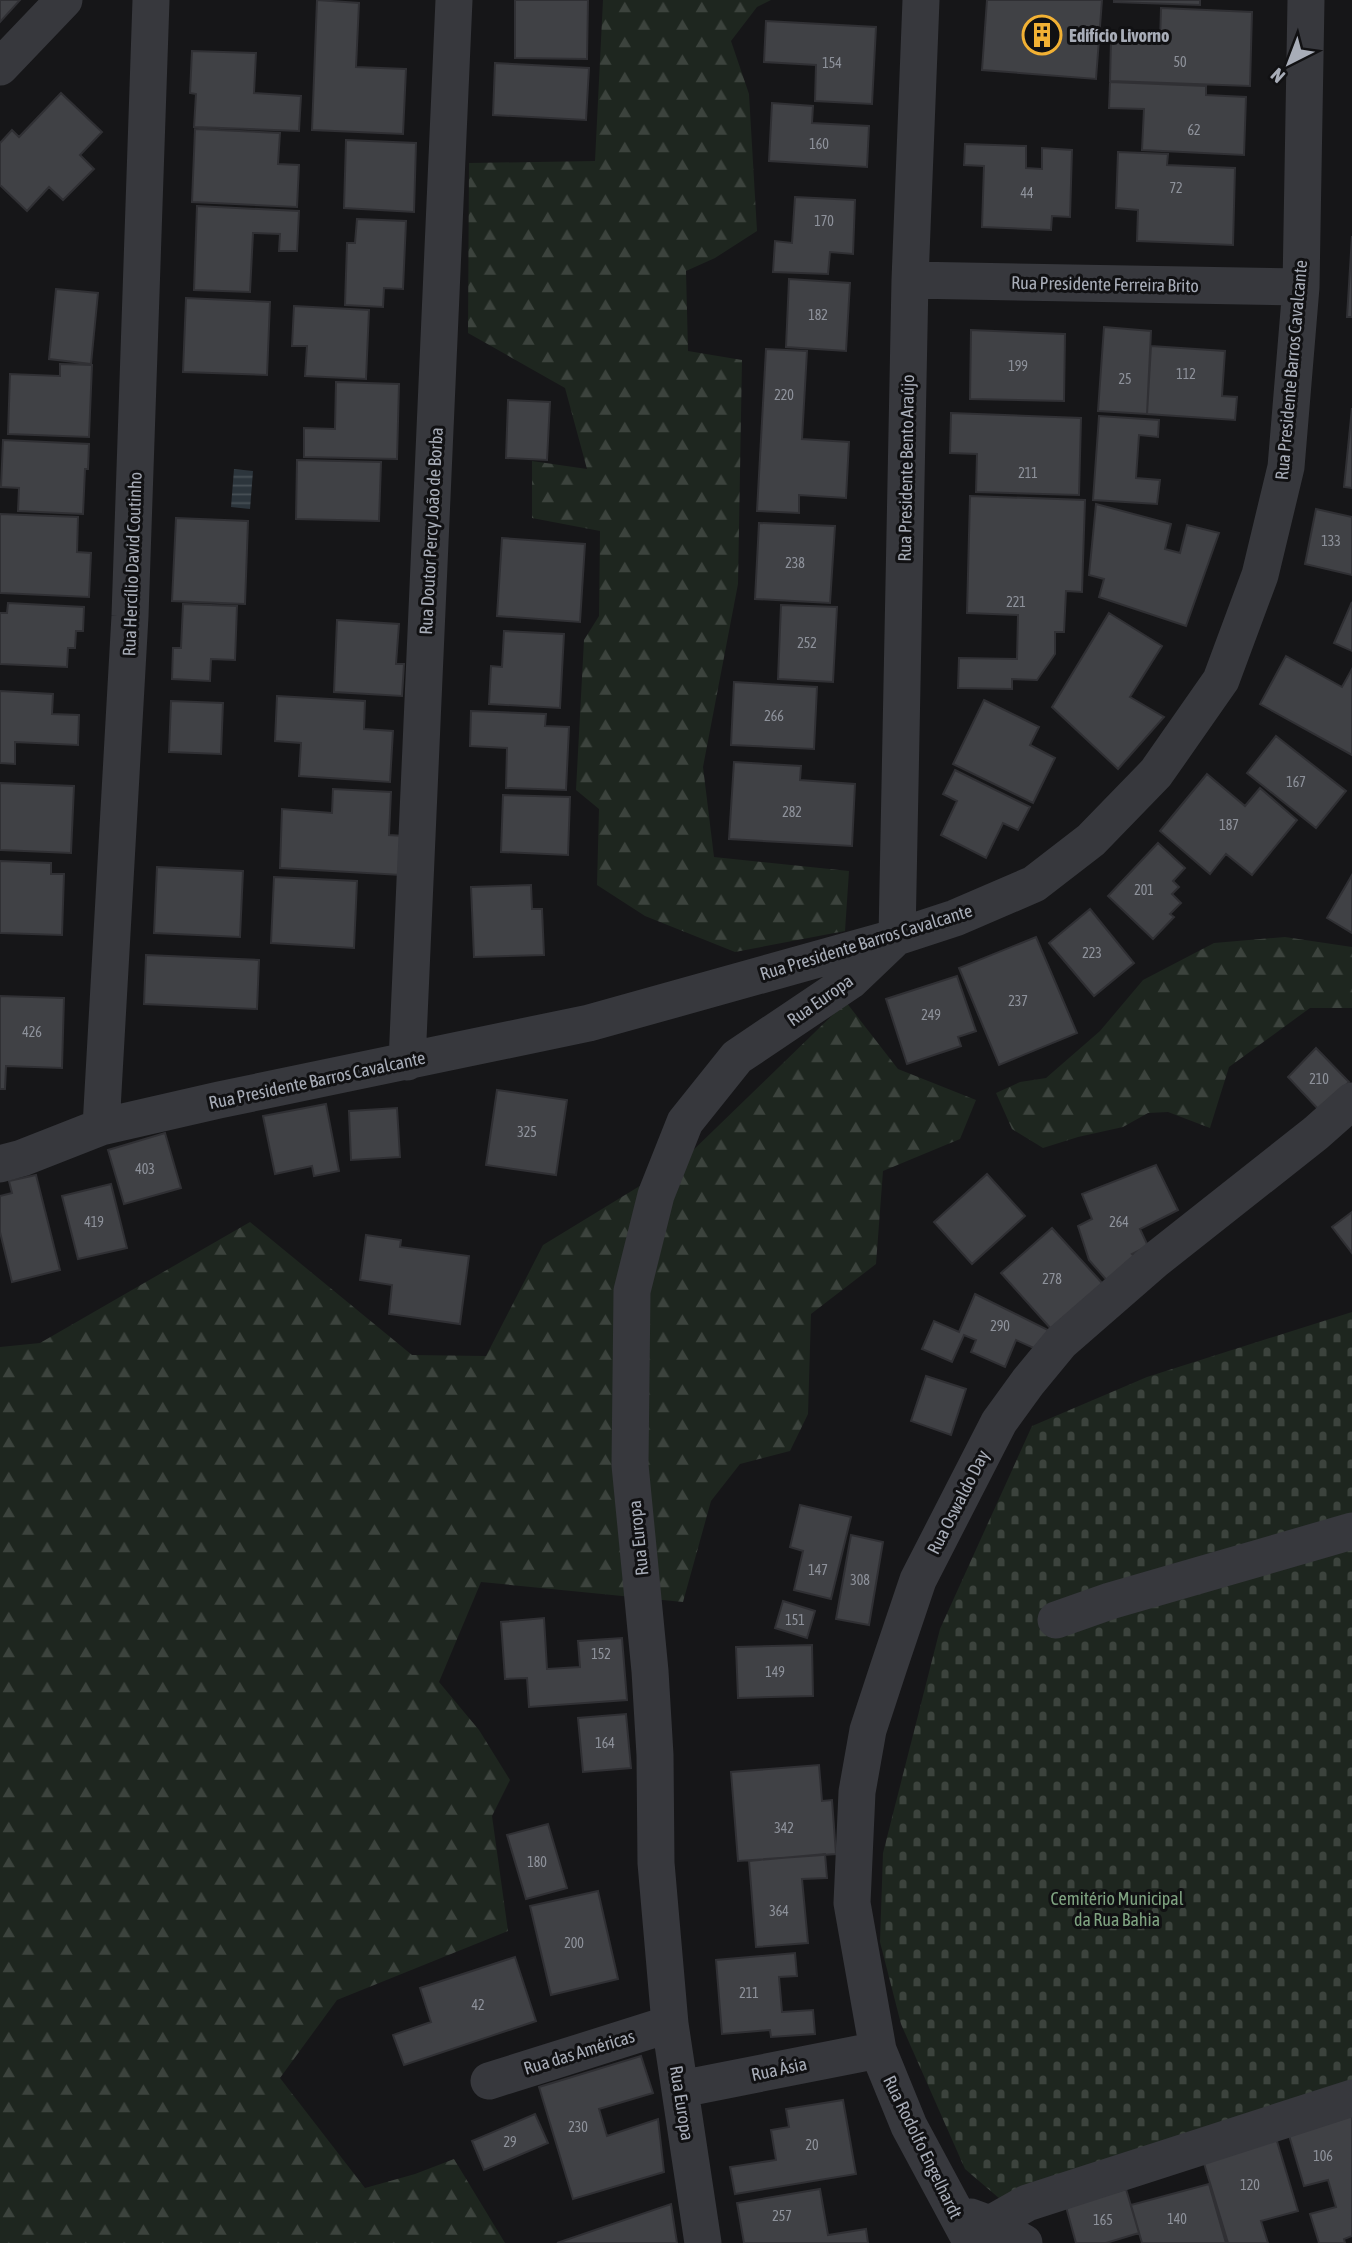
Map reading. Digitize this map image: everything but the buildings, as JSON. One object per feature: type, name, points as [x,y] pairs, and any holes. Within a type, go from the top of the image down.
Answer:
[{"type":"street","points":[[0,68],[64,0]]},
{"type":"street","name":"Rua Hercílio David Coutinho","points":[[102,1127],[130,616],[151,0]]},
{"type":"street","name":"Rua Doutor Percy João de Borba","points":[[407,1062],[454,0]]},
{"type":"street","name":"Rua Presidente Bento Araújo","points":[[897,937],[910,280],[920,0]]},
{"type":"street","name":"Rua Presidente Barros Cavalcante","points":[[0,1164],[102,1127],[589,1023],[897,937],[955,918],[1034,884],[1091,840],[1156,773],[1221,680],[1261,575],[1286,467],[1301,288],[1306,0]]},
{"type":"street","name":"Rua Presidente Ferreira Brito","points":[[910,280],[1301,288]]},
{"type":"street","name":"Rua Europa","points":[[703,2243],[670,2024],[656,1863],[655,1755],[650,1671],[630,1465],[632,1291],[656,1195],[685,1122],[737,1057],[849,981],[897,937]]},
{"type":"street","name":"Rua Oswaldo Day","points":[[878,2050],[852,1903],[857,1792],[868,1730],[918,1580],[999,1422],[1061,1342],[1154,1261],[1316,1133],[1352,1101]]},
{"type":"street","points":[[1056,1620],[1110,1601],[1352,1531]]},
{"type":"street","name":"Rua das Américas","points":[[489,2081],[670,2024]]},
{"type":"street","name":"Rua Ásia","points":[[681,2090],[878,2050]]},
{"type":"street","name":"Rua Rodolfo Engelhardt","points":[[878,2050],[909,2126],[954,2212],[981,2233]]},
{"type":"street","points":[[981,2233],[1027,2203],[1352,2098]]},
{"type":"street","points":[[981,2233],[1024,2243]]},
{"type":"green space","points":[[603,0],[771,0],[757,7],[731,41],[749,94],[757,231],[715,258],[686,271],[688,351],[742,360],[738,584],[703,767],[714,857],[849,871],[845,931],[735,952],[645,916],[597,885],[599,809],[576,790],[584,640],[599,616],[600,531],[532,518],[532,461],[587,469],[565,388],[468,333],[469,163],[595,161]]},
{"type":"green space","points":[[1285,937],[1352,947],[1352,1008],[1310,1008],[1229,1067],[1210,1128],[1168,1112],[1148,1113],[1123,1127],[1043,1148],[1012,1129],[996,1093],[1020,1082],[1046,1078],[1100,1031],[1143,980],[1214,943]]},
{"type":"green space","points":[[846,1002],[898,1069],[976,1100],[960,1139],[883,1171],[876,1264],[811,1314],[808,1414],[790,1451],[740,1464],[711,1501],[683,1602],[481,1582],[439,1682],[479,1730],[510,1780],[492,1816],[508,1931],[337,2000],[280,2078],[365,2188],[415,2174],[454,2159],[505,2243],[0,2243],[0,1347],[40,1343],[250,1222],[412,1355],[486,1356],[543,1245],[684,1159]]},
{"type":"green space","name":"Cemitério Municipal da Rua Bahia","points":[[1352,1312],[1352,2108],[1021,2217],[965,2169],[901,2024],[880,1942],[883,1853],[940,1629],[1032,1426],[1147,1377]]},
{"type":"shaded area","points":[[234,469],[253,471],[250,509],[231,507]]},
{"type":"place","name":"Edifício Livorno","points":[[1042,35]]}]
